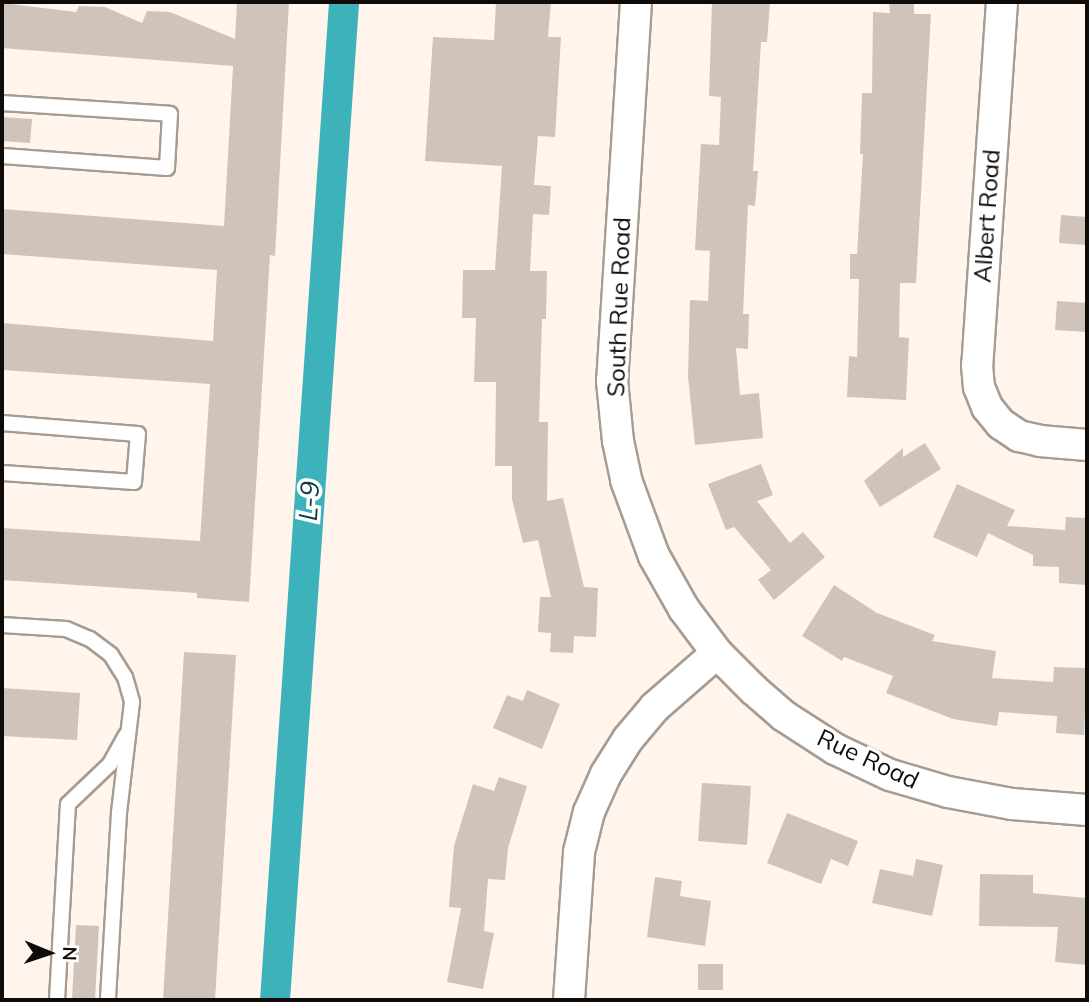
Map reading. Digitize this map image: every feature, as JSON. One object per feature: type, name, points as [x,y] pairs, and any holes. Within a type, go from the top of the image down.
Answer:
[{"type":"street","name":"South Rue Road","points":[[636,2],[613,340],[612,381],[618,441],[626,480],[654,556],[684,609],[718,653]]},
{"type":"street","name":"Albert Road","points":[[1002,2],[977,365],[979,387],[987,407],[1001,424],[1030,438],[1087,445]]},
{"type":"street","name":"Rue Road","points":[[718,653],[784,716],[835,749],[890,775],[973,797],[1012,804],[1087,810]]},
{"type":"street","points":[[569,1000],[579,852],[589,812],[606,774],[628,739],[655,707],[718,653]]},
{"type":"lane","points":[[2,103],[170,114],[167,168],[2,156]]},
{"type":"lane","points":[[2,423],[138,434],[134,482],[2,473]]},
{"type":"lane","points":[[2,625],[66,629],[90,639],[111,655],[125,677],[132,702],[119,813],[108,1000]]},
{"type":"lane","points":[[57,1000],[68,804],[110,764],[130,728]]},
{"type":"building","points":[[237,2],[289,2],[275,256],[270,255],[249,602],[197,598],[197,593],[2,580],[2,528],[200,541],[210,384],[2,370],[2,323],[213,341],[217,270],[2,254],[2,209],[224,226],[233,66],[2,48],[2,3],[76,12],[79,6],[105,7],[142,23],[147,11],[170,12],[235,39]]},
{"type":"building","points":[[496,2],[551,2],[548,37],[561,37],[555,137],[538,136],[534,185],[551,186],[549,215],[533,214],[530,271],[547,271],[546,319],[542,319],[539,422],[548,422],[547,501],[563,498],[584,587],[598,588],[596,637],[574,636],[573,653],[550,652],[551,633],[538,632],[540,597],[551,597],[538,540],[523,543],[512,499],[512,466],[495,466],[496,382],[474,382],[476,318],[462,318],[463,270],[495,270],[502,166],[425,161],[433,37],[494,40]]},
{"type":"building","points":[[712,2],[770,2],[767,42],[761,42],[753,171],[758,171],[755,206],[748,205],[743,314],[749,314],[748,349],[736,348],[740,395],[759,393],[763,438],[695,445],[688,376],[690,300],[708,301],[710,251],[695,250],[701,144],[719,145],[721,97],[709,96]]},
{"type":"building","points":[[889,2],[914,3],[914,14],[931,14],[916,283],[900,283],[899,337],[909,338],[906,400],[847,397],[849,356],[857,357],[859,279],[850,279],[850,254],[857,254],[863,154],[860,154],[862,93],[872,93],[873,12],[890,13]]},
{"type":"building","points":[[2,117],[32,119],[30,143],[2,141]]},
{"type":"building","points":[[1061,215],[1087,217],[1087,245],[1059,243]]},
{"type":"building","points":[[1057,301],[1087,303],[1087,332],[1055,330]]},
{"type":"building","points":[[925,443],[941,469],[880,507],[864,481],[903,448],[903,457]]},
{"type":"building","points":[[761,464],[773,495],[757,501],[790,543],[803,532],[825,557],[774,600],[758,580],[771,570],[734,527],[726,530],[708,484]]},
{"type":"building","points":[[957,484],[1015,510],[1007,526],[1065,530],[1066,517],[1087,518],[1087,585],[1059,583],[1059,567],[1033,566],[1033,555],[988,533],[977,557],[933,537]]},
{"type":"building","points":[[834,585],[877,613],[935,635],[932,641],[996,651],[992,678],[1053,682],[1054,667],[1087,668],[1084,735],[1056,733],[1057,716],[999,712],[997,726],[953,719],[886,693],[893,676],[844,657],[842,661],[802,636]]},
{"type":"building","points":[[184,652],[236,655],[215,1000],[163,1000]]},
{"type":"building","points":[[2,688],[80,693],[77,740],[2,736]]},
{"type":"building","points":[[527,690],[560,704],[542,749],[493,728],[507,695],[523,701]]},
{"type":"building","points":[[499,777],[527,786],[508,848],[505,880],[488,879],[484,931],[494,933],[483,989],[447,982],[461,908],[449,907],[454,846],[473,784],[494,791]]},
{"type":"building","points":[[702,783],[751,786],[747,845],[698,841]]},
{"type":"building","points":[[787,813],[858,841],[848,866],[831,859],[821,884],[767,863]]},
{"type":"building","points":[[916,859],[943,865],[932,916],[872,903],[880,869],[913,876]]},
{"type":"building","points":[[980,874],[1033,875],[1033,893],[1087,898],[1087,965],[1055,962],[1058,927],[979,926]]},
{"type":"building","points":[[655,877],[682,881],[680,896],[711,901],[705,946],[647,937]]},
{"type":"building","points":[[76,925],[99,926],[95,1000],[72,999]]},
{"type":"building","points":[[698,964],[723,964],[723,990],[698,990]]},
{"type":"waterway","name":"L-9","points":[[275,1000],[344,2]]}]
